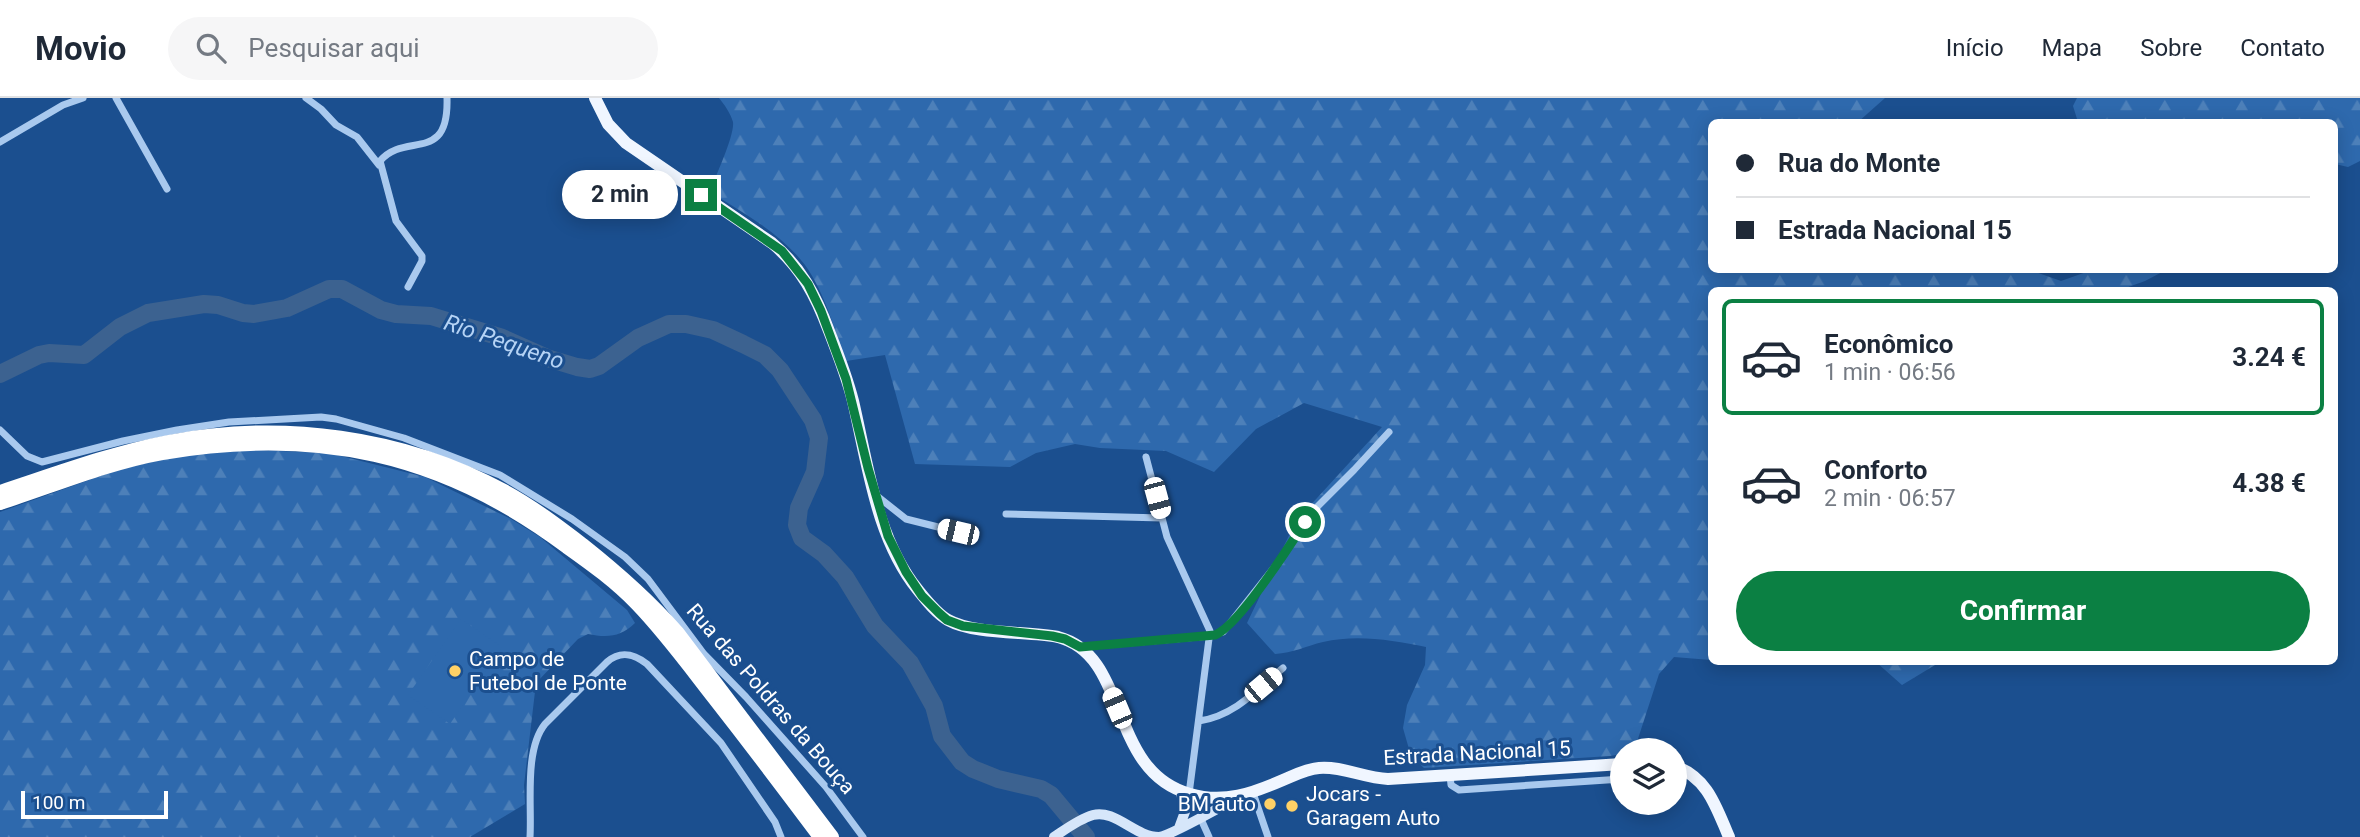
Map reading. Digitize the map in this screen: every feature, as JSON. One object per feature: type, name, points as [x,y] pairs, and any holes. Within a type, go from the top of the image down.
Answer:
[{"type":"highway","points":[[0,492],[139,448],[201,437],[248,433],[324,436],[378,444],[419,455],[465,473],[526,504],[608,565],[643,596],[677,632],[832,837]]},
{"type":"highway","points":[[0,503],[142,457],[239,444],[300,444],[344,448],[409,463],[465,484],[541,527],[605,575],[636,603],[669,640],[820,837]]},
{"type":"main road","points":[[596,98],[608,124],[626,143],[763,236],[782,251],[800,272],[815,297],[843,367],[888,536],[922,596],[947,620],[971,627],[1058,637],[1080,647]]},
{"type":"main road","name":"Estrada Nacional 15","points":[[1080,647],[1090,655],[1101,671],[1139,756],[1157,777],[1189,796],[1212,798],[1246,795],[1295,774],[1319,768],[1338,769],[1381,779],[1610,765]]},
{"type":"main road","points":[[1687,772],[1706,788],[1729,837]]},
{"type":"street","points":[[0,142],[63,105],[83,98]]},
{"type":"street","points":[[116,98],[167,189]]},
{"type":"street","points":[[306,98],[324,111],[336,125],[357,137],[379,165],[396,221],[422,256],[408,287]]},
{"type":"street","points":[[379,165],[382,158],[390,153],[426,144],[440,133],[446,118],[447,98]]},
{"type":"street","name":"Rua das Poldras da Bouça","points":[[0,430],[27,456],[42,462],[123,441],[185,429],[239,421],[325,417],[404,438],[500,475],[578,523],[643,574],[699,649],[817,777],[863,837]]},
{"type":"street","points":[[1080,647],[1210,636],[1223,632],[1280,560],[1308,516],[1389,432]]},
{"type":"street","points":[[1146,457],[1176,559],[1208,622],[1210,636],[1186,804],[1188,821],[1209,837]]},
{"type":"street","points":[[875,494],[906,519],[958,532]]},
{"type":"street","points":[[1006,514],[1162,518]]},
{"type":"street","points":[[530,837],[532,755],[537,736],[545,724],[607,662],[621,654],[634,656],[647,664],[715,736],[775,822],[781,837]]},
{"type":"street","points":[[1199,721],[1219,716],[1238,706],[1283,668]]},
{"type":"street","points":[[1450,775],[1451,785],[1460,790],[1610,780]]},
{"type":"street","points":[[1188,821],[1246,795],[1268,837]]},
{"type":"street","points":[[1057,836],[1092,815],[1103,814],[1139,832],[1156,837],[1167,836],[1200,811],[1189,796]]},
{"type":"green space","points":[[719,98],[1885,98],[1861,119],[1708,119],[1708,273],[2038,273],[2061,281],[2084,273],[2160,273],[2128,287],[1708,287],[1708,660],[1674,657],[1659,674],[1638,738],[1610,738],[1610,756],[1424,768],[1411,756],[1403,728],[1407,705],[1425,665],[1426,647],[1388,640],[1348,638],[1275,654],[1247,623],[1296,521],[1382,427],[1304,403],[1256,429],[1214,472],[1166,451],[1075,444],[1036,453],[1010,467],[915,464],[885,355],[846,361],[824,299],[805,265],[773,233],[710,192],[733,128],[731,116]]},
{"type":"green space","points":[[2077,98],[2360,98],[2360,161],[2348,167],[2338,165],[2338,119],[2077,119],[2073,106]]},
{"type":"green space","points":[[251,450],[329,453],[425,477],[511,519],[540,537],[627,610],[635,623],[630,628],[613,635],[588,634],[578,639],[536,683],[524,785],[525,804],[470,837],[0,837],[0,512],[117,470],[182,455]]},
{"type":"green space","name":"Campo de Futebol de Ponte","points":[[461,619],[502,647],[450,724],[408,695]]},
{"type":"green space","points":[[1879,665],[1935,665],[1902,685]]},
{"type":"waterway","name":"Rio Pequeno","points":[[0,374],[39,355],[84,355],[120,327],[148,313],[204,304],[254,314],[287,308],[329,289],[342,289],[381,310],[396,314],[431,316],[500,337],[547,358],[590,369],[599,366],[638,338],[669,324],[686,324],[713,330],[765,355],[780,370],[813,420],[819,438],[815,472],[799,508],[797,525],[802,538],[824,554],[845,577],[875,626],[910,663],[934,706],[942,736],[962,762],[973,769],[998,779],[1041,789],[1051,795],[1086,837]]},
{"type":"place","name":"Campo de Futebol de Ponte","points":[[455,671]]},
{"type":"place","name":"BM auto","points":[[1270,804]]},
{"type":"place","name":"Jocars - Garagem Auto","points":[[1292,806]]},
{"type":"route","points":[[701,195],[782,251],[808,284],[846,379],[875,494],[893,548],[914,584],[947,620],[971,627],[1058,637],[1080,647],[1215,635],[1230,625],[1280,560],[1305,522]]}]
